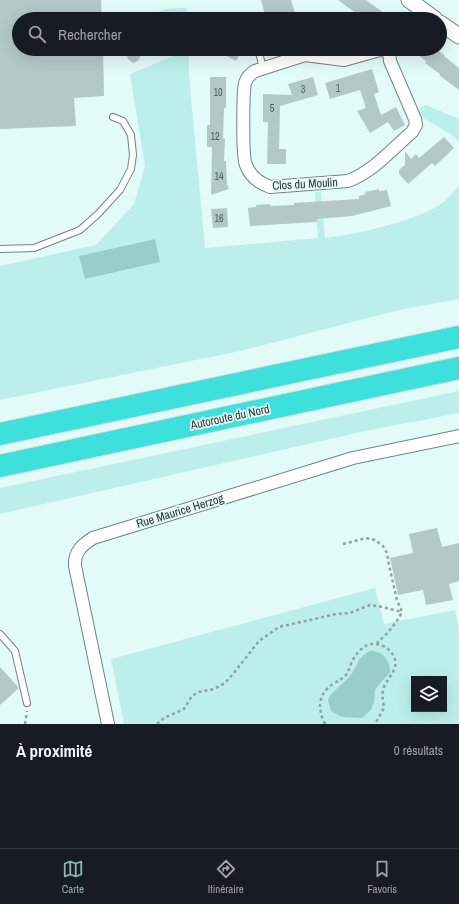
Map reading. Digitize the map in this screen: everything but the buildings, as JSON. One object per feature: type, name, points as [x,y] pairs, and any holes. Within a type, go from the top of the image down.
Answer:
[{"type":"highway","points":[[1,433],[459,337]]},
{"type":"highway","name":"Autoroute du Nord","points":[[0,466],[459,368]]},
{"type":"highway","points":[[0,477],[8,475],[24,462]]},
{"type":"street","points":[[409,0],[418,12]]},
{"type":"street","points":[[447,28],[459,36]]},
{"type":"street","name":"Clos du Moulin","points":[[302,56],[255,71],[249,75],[245,86],[244,160],[249,172],[259,182],[270,187],[341,183],[356,178],[371,169],[412,132],[416,125],[415,119],[390,61],[390,56]]},
{"type":"street","name":"Clos du Moulin","points":[[313,56],[344,60],[358,56]]},
{"type":"street","name":"Rue Maurice Herzog","points":[[108,724],[74,559],[76,553],[85,543],[93,538],[352,458],[459,436]]},
{"type":"lane","points":[[260,56],[263,68]]},
{"type":"lane","points":[[0,249],[34,248],[80,230],[98,214],[120,190],[131,169],[133,155],[131,135],[123,121],[113,117]]},
{"type":"lane","points":[[0,634],[15,651],[28,703]]},
{"type":"path","points":[[344,544],[366,538],[375,540],[383,546],[387,553],[397,600],[402,612]]},
{"type":"path","points":[[157,724],[164,718],[184,709],[192,696],[199,692],[214,689],[225,683],[259,642],[279,627],[336,614],[350,613],[370,605],[402,612]]},
{"type":"path","points":[[377,643],[393,626],[402,612]]},
{"type":"path","points":[[325,724],[321,716],[320,706],[324,692],[343,678],[348,672],[350,664],[358,652],[366,644],[377,643],[392,652],[396,661],[395,669],[383,688],[382,698],[384,708],[374,724]]},
{"type":"shaded area","points":[[187,8],[187,12],[157,12],[166,9]]},
{"type":"shaded area","points":[[173,56],[189,56],[189,75],[205,248],[318,238],[315,192],[321,192],[325,238],[367,231],[397,223],[424,213],[439,205],[459,186],[459,299],[399,310],[240,351],[0,400],[0,266],[96,245],[134,204],[145,166],[130,74]],"holes":[[[154,239],[160,262],[85,279],[80,256]]]},
{"type":"shaded area","points":[[426,105],[459,119],[459,143],[452,135],[423,118],[419,108]]},
{"type":"shaded area","points":[[155,239],[160,262],[85,279],[79,256]]},
{"type":"shaded area","points":[[459,391],[459,413],[365,431],[0,514],[0,488]]},
{"type":"shaded area","points":[[375,588],[384,624],[455,610],[459,629],[459,724],[124,724],[111,659]]},
{"type":"shaded area","points":[[370,651],[379,652],[385,657],[389,664],[390,673],[375,690],[374,703],[371,710],[362,718],[342,717],[331,711],[328,699],[333,692],[350,676],[362,656]]}]
